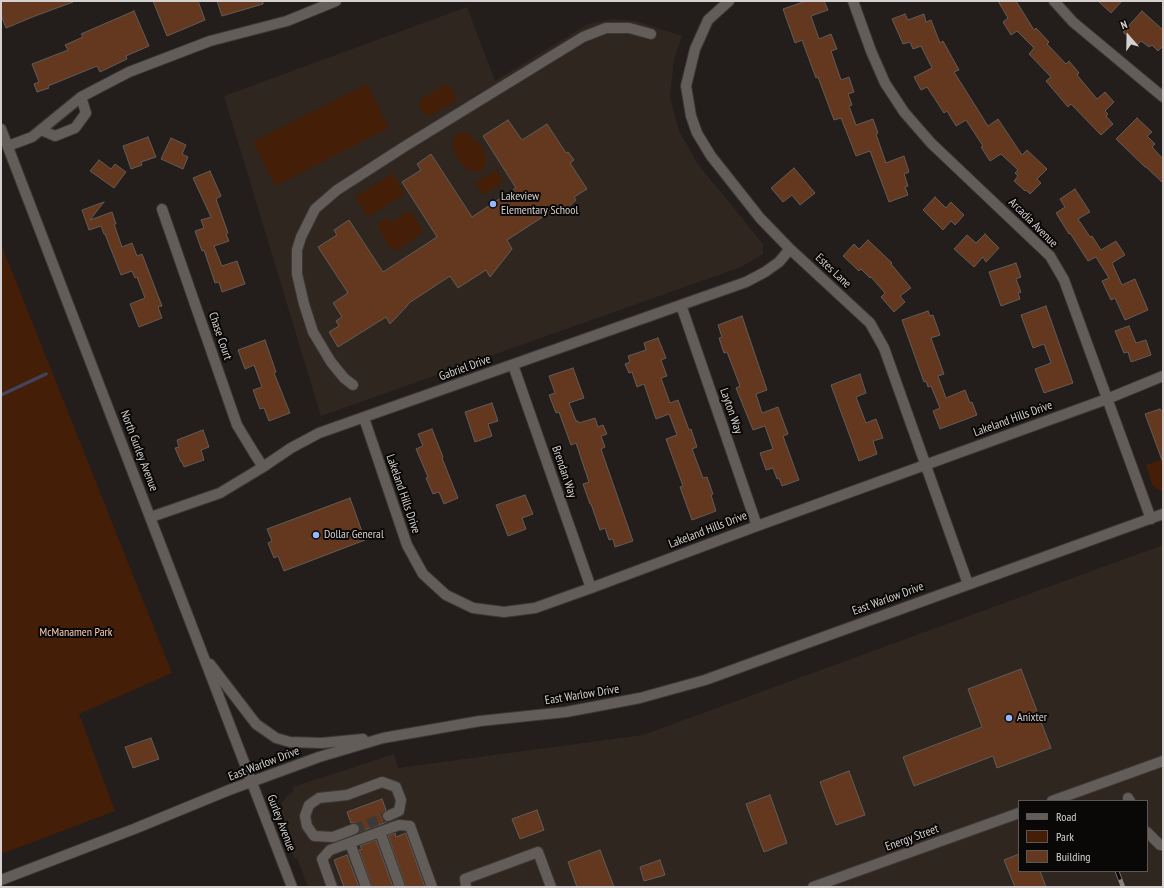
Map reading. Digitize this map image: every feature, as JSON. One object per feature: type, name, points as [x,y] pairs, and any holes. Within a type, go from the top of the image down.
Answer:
[{"type":"street","points":[[8,146],[32,137],[81,97],[129,72],[210,41],[287,21],[336,1]]},
{"type":"street","name":"Estes Lane","points":[[729,1],[708,20],[695,49],[686,86],[691,116],[701,140],[711,156],[760,218],[790,249],[870,323],[884,348],[968,584]]},
{"type":"street","name":"Arcadia Avenue","points":[[853,1],[871,51],[885,83],[904,112],[931,143],[1050,256],[1064,280],[1151,519]]},
{"type":"street","points":[[1054,1],[1073,22],[1161,93]]},
{"type":"street","points":[[353,386],[344,378],[331,362],[313,332],[304,304],[297,274],[297,250],[301,237],[315,209],[343,186],[583,37],[606,28],[629,28],[651,34]]},
{"type":"street","points":[[40,130],[54,136],[75,128],[86,113],[81,97]]},
{"type":"street","name":"North Gurley Avenue","points":[[1,129],[151,517],[251,782]]},
{"type":"street","name":"Chase Court","points":[[162,209],[237,425],[263,467]]},
{"type":"street","name":"Gabriel Drive","points":[[151,517],[220,493],[291,448],[319,433],[746,282],[765,272],[779,262],[790,249]]},
{"type":"street","name":"Layton Way","points":[[681,305],[757,526]]},
{"type":"street","name":"Brendan Way","points":[[513,365],[591,588]]},
{"type":"street","name":"Lakeland Hills Drive","points":[[364,418],[407,545],[423,574],[446,595],[474,608],[504,612],[535,608],[591,588],[1107,399],[1163,376]]},
{"type":"street","name":"East Warlow Drive","points":[[1,880],[251,782],[319,757],[383,738],[480,721],[566,712],[640,698],[705,680],[1163,514]]},
{"type":"street","points":[[203,654],[256,724],[276,738],[290,742],[322,743],[383,738]]},
{"type":"street","points":[[1055,800],[1163,761]]},
{"type":"street","name":"Gurley Avenue","points":[[251,782],[292,887]]},
{"type":"street","points":[[354,829],[333,837],[314,836],[307,826],[306,816],[309,805],[319,798],[346,795],[382,782],[396,787],[401,800],[399,811],[388,816]]},
{"type":"street","name":"Energy Street","points":[[814,887],[1018,813]]},
{"type":"street","points":[[332,887],[322,859],[330,850],[399,825],[410,826],[432,887]]},
{"type":"street","points":[[380,832],[400,887]]},
{"type":"street","points":[[1148,833],[1160,845],[1163,845]]},
{"type":"street","points":[[350,843],[366,887]]},
{"type":"street","points":[[466,887],[465,879],[538,852],[551,887]]},
{"type":"shaded area","name":"Lakeview Elementary School","points":[[467,7],[495,81],[588,24],[613,19],[636,21],[682,36],[674,59],[670,97],[679,131],[697,163],[763,244],[763,254],[741,267],[321,416],[224,96]]},
{"type":"shaded area","points":[[1163,545],[1163,887],[308,887],[297,858],[294,858],[279,819],[282,817],[282,803],[287,796],[293,792],[293,787],[394,754],[398,768],[643,735]]},
{"type":"green space","points":[[367,84],[389,128],[275,186],[253,142]]},
{"type":"green space","points":[[445,85],[449,86],[456,96],[455,101],[430,116],[425,115],[419,106],[420,100]]},
{"type":"green space","points":[[465,132],[481,145],[486,157],[486,165],[482,171],[475,172],[467,169],[458,160],[453,148],[453,140],[457,134]]},
{"type":"green space","points":[[496,170],[504,182],[483,195],[475,183]]},
{"type":"green space","points":[[393,173],[405,194],[368,217],[355,197]]},
{"type":"green space","points":[[407,212],[413,214],[422,229],[421,234],[397,250],[391,249],[378,228],[379,223],[385,219],[392,222]]},
{"type":"green space","name":"McManamen Park","points":[[1,244],[172,673],[79,714],[115,811],[1,854]]},
{"type":"green space","points":[[1163,459],[1163,490],[1161,491],[1153,486],[1146,465]]},
{"type":"building","points":[[1,1],[73,2],[6,28],[1,15]]},
{"type":"building","points":[[153,1],[198,1],[205,20],[167,36]]},
{"type":"building","points":[[217,1],[263,1],[263,4],[222,16]]},
{"type":"building","points":[[806,1],[824,1],[828,10],[811,16],[819,39],[831,34],[837,49],[831,51],[841,80],[849,77],[854,92],[848,94],[852,105],[849,106],[856,125],[873,119],[878,133],[876,134],[886,163],[904,156],[909,172],[904,174],[908,186],[905,187],[908,195],[889,202],[870,151],[856,156],[841,118],[834,120],[802,40],[795,43],[783,9]]},
{"type":"building","points":[[998,1],[1016,1],[1034,30],[1036,28],[1049,42],[1047,44],[1066,64],[1069,61],[1079,73],[1077,75],[1097,99],[1105,92],[1114,102],[1105,111],[1108,114],[1106,116],[1113,124],[1101,135],[1071,104],[1068,107],[1046,81],[1051,77],[1029,54],[1034,48],[1017,31],[1011,35],[1003,22],[1008,18]]},
{"type":"building","points":[[1098,1],[1122,1],[1111,13]]},
{"type":"building","points":[[134,11],[149,46],[126,56],[127,59],[100,72],[97,66],[37,92],[34,84],[39,82],[32,64],[68,50],[65,45],[83,37],[81,34]]},
{"type":"building","points":[[1142,11],[1163,30],[1163,46],[1158,51],[1152,45],[1149,47],[1141,41],[1137,45],[1123,32]]},
{"type":"building","points":[[905,14],[908,20],[924,14],[926,22],[931,20],[940,43],[943,41],[959,70],[954,72],[988,126],[998,119],[1022,155],[1027,150],[1047,169],[1037,179],[1041,183],[1030,194],[1014,181],[1018,176],[1015,173],[1018,170],[1001,154],[990,161],[981,147],[983,146],[966,120],[956,126],[947,111],[944,113],[927,87],[921,90],[914,77],[932,68],[921,46],[913,49],[910,42],[903,44],[892,19]]},
{"type":"building","points":[[1137,118],[1152,132],[1147,136],[1155,144],[1152,147],[1163,159],[1163,183],[1116,139]]},
{"type":"building","points":[[508,120],[522,140],[547,124],[566,153],[568,152],[574,160],[570,163],[587,189],[574,197],[576,200],[560,215],[555,209],[507,240],[512,249],[490,277],[486,270],[458,288],[450,276],[409,303],[390,324],[386,317],[338,347],[329,332],[339,326],[336,321],[342,317],[333,303],[348,293],[318,247],[337,235],[334,230],[349,220],[383,272],[437,237],[402,182],[421,170],[417,164],[431,154],[472,217],[516,188],[483,136]]},
{"type":"building","points":[[148,137],[156,157],[141,162],[142,165],[131,169],[123,146]]},
{"type":"building","points":[[171,138],[186,145],[182,154],[188,157],[183,169],[161,159]]},
{"type":"building","points":[[99,160],[111,169],[115,164],[126,172],[114,188],[90,171]]},
{"type":"building","points":[[794,168],[815,193],[800,205],[792,195],[783,202],[771,188]]},
{"type":"building","points":[[210,171],[221,196],[216,199],[228,233],[226,234],[229,241],[214,246],[222,266],[237,261],[245,284],[222,292],[219,282],[215,283],[204,250],[202,251],[195,231],[204,228],[201,220],[211,217],[193,178]]},
{"type":"building","points":[[1075,189],[1090,212],[1078,219],[1101,250],[1116,241],[1125,255],[1112,263],[1122,285],[1135,279],[1148,310],[1125,320],[1115,298],[1111,300],[1102,281],[1109,278],[1096,257],[1088,261],[1056,213],[1065,207],[1060,199]]},
{"type":"building","points":[[935,197],[946,208],[951,202],[964,215],[955,225],[951,221],[943,230],[923,210]]},
{"type":"building","points":[[104,202],[90,220],[112,212],[116,224],[114,224],[122,247],[132,243],[137,256],[142,254],[162,306],[158,307],[162,318],[139,327],[130,304],[145,298],[137,277],[135,278],[132,271],[121,275],[101,226],[89,230],[82,210]]},
{"type":"building","points":[[985,234],[999,248],[986,262],[983,257],[974,267],[954,249],[967,235],[976,243]]},
{"type":"building","points":[[868,240],[892,263],[891,264],[911,288],[900,296],[905,302],[894,312],[881,297],[885,293],[871,277],[870,278],[861,269],[859,271],[843,256],[854,244],[859,249]]},
{"type":"building","points":[[1016,263],[1021,277],[1016,279],[1021,292],[1018,293],[1020,299],[1001,306],[989,272]]},
{"type":"building","points":[[1046,306],[1073,383],[1044,393],[1035,369],[1051,363],[1044,344],[1033,348],[1021,315]]},
{"type":"building","points":[[928,311],[930,316],[933,315],[940,335],[931,338],[944,374],[938,376],[946,398],[965,390],[977,415],[940,429],[933,411],[940,408],[931,386],[928,387],[926,381],[924,382],[902,320]]},
{"type":"building","points":[[742,316],[767,390],[756,394],[762,413],[778,407],[788,434],[783,436],[799,480],[782,486],[779,478],[777,479],[773,468],[766,470],[760,453],[773,449],[765,426],[753,430],[736,388],[740,386],[727,352],[724,353],[719,338],[722,337],[718,325]]},
{"type":"building","points":[[1129,326],[1136,343],[1146,340],[1151,355],[1131,362],[1128,352],[1124,353],[1115,331]]},
{"type":"building","points":[[658,338],[666,358],[661,360],[667,376],[661,378],[670,403],[678,400],[689,430],[691,429],[697,447],[692,449],[703,478],[707,477],[713,494],[711,495],[716,511],[692,520],[680,487],[683,486],[666,439],[677,435],[669,414],[656,419],[644,384],[637,387],[632,372],[629,373],[625,364],[630,362],[628,356],[646,350],[644,343]]},
{"type":"building","points":[[265,340],[276,372],[274,373],[290,413],[269,421],[264,408],[260,409],[253,390],[262,387],[254,365],[245,369],[238,350]]},
{"type":"building","points":[[573,368],[584,398],[569,403],[576,421],[579,423],[595,418],[598,427],[603,425],[607,434],[601,436],[605,447],[601,449],[633,541],[615,547],[613,539],[609,540],[605,528],[600,530],[583,484],[589,482],[576,443],[571,445],[559,412],[556,413],[549,395],[555,393],[549,376]]},
{"type":"building","points":[[860,374],[866,393],[856,397],[866,423],[876,419],[883,438],[873,441],[877,454],[859,461],[831,385]]},
{"type":"building","points":[[492,403],[498,421],[488,424],[492,436],[475,442],[465,412]]},
{"type":"building","points":[[1160,409],[1161,411],[1163,410],[1162,460],[1145,414]]},
{"type":"building","points":[[432,429],[458,498],[444,504],[439,492],[433,494],[426,478],[428,477],[416,449],[423,446],[418,434]]},
{"type":"building","points":[[203,430],[209,447],[201,450],[204,460],[184,467],[175,448],[179,447],[177,440]]},
{"type":"building","points":[[525,495],[533,514],[522,518],[526,529],[508,536],[496,505]]},
{"type":"building","name":"Dollar General","points":[[350,498],[365,540],[284,571],[278,556],[274,558],[268,543],[272,541],[267,529]]},
{"type":"building","name":"Anixter","points":[[1021,669],[1051,748],[997,768],[993,756],[914,786],[903,757],[982,727],[968,689]]},
{"type":"building","points":[[151,738],[159,759],[133,768],[125,747]]},
{"type":"building","points":[[849,771],[865,815],[836,825],[820,782]]},
{"type":"building","points":[[770,795],[787,843],[764,852],[746,804]]},
{"type":"building","points":[[382,799],[386,810],[383,813],[382,818],[387,822],[359,832],[360,826],[355,823],[351,823],[347,812]]},
{"type":"building","points":[[537,810],[544,830],[520,839],[512,819]]},
{"type":"building","points":[[395,833],[396,837],[406,833],[425,887],[406,887],[388,836]]},
{"type":"building","points":[[376,840],[393,887],[372,887],[359,850],[362,849],[360,846]]},
{"type":"building","points":[[600,850],[614,887],[577,887],[568,862]]},
{"type":"building","points":[[1018,854],[1018,872],[1040,872],[1046,887],[1015,887],[1004,860]]},
{"type":"building","points":[[347,855],[359,887],[344,887],[334,860]]},
{"type":"building","points":[[660,860],[665,875],[644,881],[640,867]]},
{"type":"waterway","points":[[1,395],[46,374]]},
{"type":"tunnel","points":[[354,829],[388,816]]},
{"type":"railway","points":[[1117,872],[1123,887]]},
{"type":"place","name":"Lakeview Elementary School","points":[[493,204]]},
{"type":"place","name":"Dollar General","points":[[316,535]]},
{"type":"place","name":"Anixter","points":[[1009,718]]}]
